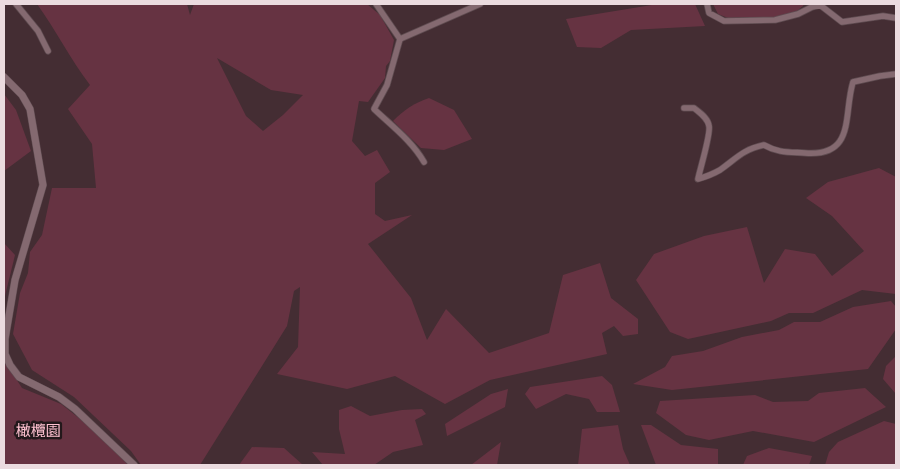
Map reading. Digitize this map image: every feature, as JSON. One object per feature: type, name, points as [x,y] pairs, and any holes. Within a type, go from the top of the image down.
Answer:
[{"type":"street","points":[[16,4],[38,31],[48,51]]},
{"type":"street","points":[[376,4],[400,39]]},
{"type":"street","points":[[400,39],[480,4]]},
{"type":"street","points":[[707,4],[709,13],[724,21],[775,20],[798,14],[820,5],[842,22],[882,16],[896,18]]},
{"type":"street","points":[[400,39],[387,85],[374,109],[410,143],[424,162]]},
{"type":"street","points":[[684,108],[694,108],[704,116],[710,125],[710,133],[698,179],[718,171],[738,155],[752,148],[764,145],[774,151],[809,154],[831,151],[843,136],[853,82],[896,74]]},
{"type":"street","points":[[4,77],[22,95],[30,109],[43,185],[15,280],[5,339],[5,354],[10,365],[19,376],[59,397],[75,409],[134,465]]},
{"type":"green space","points":[[37,4],[187,4],[190,15],[194,4],[367,4],[380,15],[394,40],[390,61],[386,66],[385,78],[368,102],[359,101],[352,141],[365,156],[377,150],[390,172],[375,183],[375,214],[385,221],[412,215],[368,244],[411,298],[427,340],[446,309],[489,353],[549,333],[563,275],[600,263],[611,298],[638,319],[638,334],[623,336],[614,326],[602,333],[607,354],[490,380],[445,404],[395,376],[347,389],[277,374],[298,347],[300,287],[294,291],[287,326],[200,465],[141,465],[131,451],[74,397],[32,370],[13,334],[20,293],[28,273],[30,252],[42,235],[52,188],[96,188],[92,144],[68,109],[90,85]],"holes":[[[217,58],[271,90],[303,95],[263,131],[246,116]]]},
{"type":"green space","points":[[658,4],[695,4],[705,26],[631,30],[601,48],[577,47],[566,19]]},
{"type":"green space","points":[[713,4],[804,4],[790,17],[728,18],[718,14]]},
{"type":"green space","points":[[4,94],[16,110],[31,151],[4,171]]},
{"type":"green space","points":[[429,98],[454,110],[472,139],[444,150],[421,148],[393,121],[409,107]]},
{"type":"green space","points":[[879,168],[896,177],[896,294],[862,290],[813,313],[789,313],[771,321],[688,339],[670,332],[636,280],[654,254],[704,236],[747,227],[764,283],[785,249],[815,254],[832,276],[864,251],[832,216],[806,198],[828,182]]},
{"type":"green space","points":[[4,243],[15,255],[4,300]]},
{"type":"green space","points":[[891,301],[896,307],[896,329],[868,369],[672,390],[633,384],[665,367],[672,356],[703,351],[742,337],[779,330],[794,322],[820,322],[853,307]]},
{"type":"green space","points":[[896,356],[896,394],[883,379],[886,366]]},
{"type":"green space","name":"橄欖園","points":[[4,364],[7,365],[22,388],[61,404],[103,437],[128,465],[4,465]]},
{"type":"green space","points":[[602,376],[612,385],[620,412],[597,412],[589,399],[566,394],[536,409],[525,394],[530,387]]},
{"type":"green space","points":[[865,388],[886,407],[814,442],[753,431],[709,440],[686,435],[656,413],[660,401],[755,395],[773,402],[808,401],[819,393]]},
{"type":"green space","points":[[508,389],[505,407],[447,436],[445,424],[491,394]]},
{"type":"green space","points":[[351,406],[370,416],[402,410],[422,409],[426,414],[415,420],[423,445],[393,452],[374,465],[323,465],[312,452],[345,454],[339,429],[339,410]]},
{"type":"green space","points":[[884,421],[896,424],[896,465],[825,465],[829,452],[838,442]]},
{"type":"green space","points":[[618,425],[623,449],[630,465],[578,465],[582,429]]},
{"type":"green space","points":[[641,425],[651,425],[681,445],[718,449],[718,465],[656,465]]},
{"type":"green space","points":[[501,442],[497,465],[471,465]]},
{"type":"green space","points":[[252,447],[284,448],[303,465],[239,465]]},
{"type":"green space","points":[[769,448],[812,456],[809,465],[743,465],[747,456]]}]
